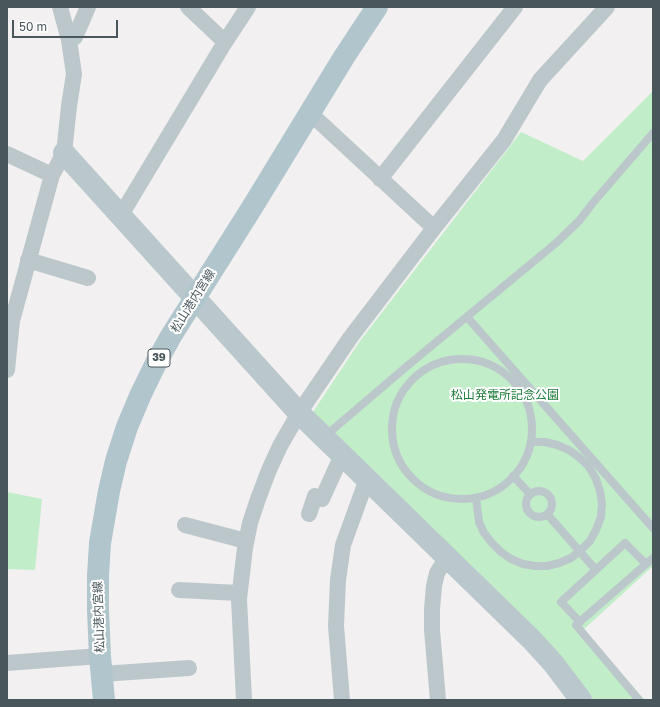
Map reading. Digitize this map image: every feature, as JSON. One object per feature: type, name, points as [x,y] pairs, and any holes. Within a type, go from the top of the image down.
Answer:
[{"type":"main road","name":"松山港内宮線","points":[[104,700],[98,610],[100,550],[109,491],[116,461],[127,427],[140,396],[171,336],[377,7]]},
{"type":"street","points":[[7,370],[12,321],[28,260],[52,175],[64,153],[74,74],[60,7]]},
{"type":"street","points":[[68,40],[75,36],[88,7]]},
{"type":"street","points":[[188,7],[225,42]]},
{"type":"street","points":[[121,215],[225,42],[248,7]]},
{"type":"street","points":[[380,179],[515,7]]},
{"type":"street","points":[[244,700],[239,593],[246,541],[250,523],[269,470],[280,446],[299,413],[350,338],[434,228],[504,140],[540,80],[607,7]]},
{"type":"street","points":[[310,113],[434,228]]},
{"type":"street","points":[[64,153],[299,413],[532,640],[553,663],[581,700]]},
{"type":"street","points":[[7,154],[52,175]]},
{"type":"street","points":[[28,260],[88,278]]},
{"type":"street","points":[[308,514],[315,496],[322,499],[342,455]]},
{"type":"street","points":[[342,700],[336,626],[338,580],[343,545],[367,479]]},
{"type":"street","points":[[185,525],[246,541]]},
{"type":"street","points":[[438,700],[432,630],[432,609],[437,573],[447,557]]},
{"type":"street","points":[[179,590],[239,593]]},
{"type":"street","points":[[7,663],[189,668]]},
{"type":"lane","points":[[324,437],[556,243],[579,221],[653,133]]},
{"type":"lane","points":[[467,317],[653,528]]},
{"type":"lane","points":[[454,359],[469,359],[482,362],[496,368],[507,376],[517,387],[525,399],[530,412],[532,442],[524,460],[513,476],[496,490],[476,498],[462,500],[446,499],[432,493],[407,474],[398,461],[393,445],[391,430],[393,416],[398,401],[405,388],[415,376],[440,362],[454,359]]},
{"type":"lane","points":[[406,367],[415,376]]},
{"type":"lane","points":[[476,498],[479,522],[484,533],[501,552],[511,559],[523,564],[547,566],[559,563],[571,558],[590,541],[601,517],[602,504],[596,478],[580,458],[569,450],[558,445],[545,442],[532,442]]},
{"type":"lane","points":[[513,476],[530,494]]},
{"type":"lane","points":[[534,491],[545,492],[551,500],[550,510],[547,514],[537,517],[532,515],[526,508],[527,498],[534,491]]},
{"type":"lane","points":[[547,514],[596,570]]},
{"type":"lane","points":[[580,622],[561,602],[625,543],[646,564]]},
{"type":"lane","points":[[639,700],[576,625],[653,558]]},
{"type":"green space","name":"松山発電所記念公園","points":[[653,91],[653,566],[583,630],[645,700],[588,700],[313,412],[360,341],[521,132],[583,161]]},
{"type":"green space","points":[[7,492],[42,499],[35,570],[7,569]]}]
